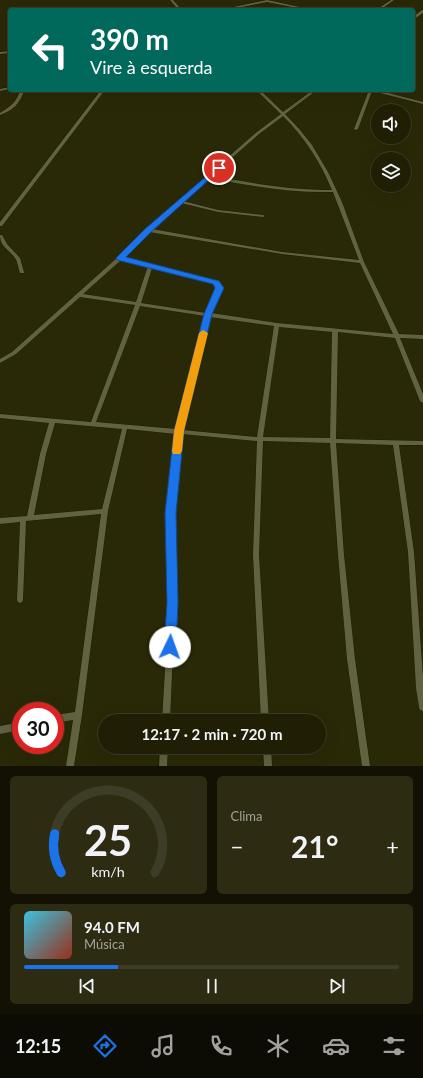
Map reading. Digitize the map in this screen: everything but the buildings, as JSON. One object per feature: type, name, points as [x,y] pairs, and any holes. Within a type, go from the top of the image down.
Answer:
[{"type":"street","points":[[171,0],[178,8]]},
{"type":"street","points":[[381,8],[393,0]]},
{"type":"street","points":[[230,8],[263,1],[274,1],[295,8]]},
{"type":"street","points":[[415,17],[423,11]]},
{"type":"street","points":[[0,114],[16,105],[20,99],[22,92]]},
{"type":"street","points":[[0,225],[101,92]]},
{"type":"street","points":[[260,92],[303,136],[319,159],[423,401]]},
{"type":"street","points":[[0,361],[14,353],[120,258],[148,230],[258,133],[313,92]]},
{"type":"street","points":[[356,129],[371,92]]},
{"type":"street","points":[[380,92],[423,103]]},
{"type":"street","points":[[209,177],[269,188],[295,191],[333,191]]},
{"type":"street","points":[[180,202],[218,211],[264,216]]},
{"type":"street","points":[[148,230],[282,252],[362,262]]},
{"type":"street","points":[[0,236],[5,245],[18,258],[22,272]]},
{"type":"street","points":[[120,258],[150,267],[216,282],[220,288],[208,314],[179,431],[171,513],[172,603],[166,714]]},
{"type":"street","points":[[93,424],[138,305],[150,267]]},
{"type":"street","points":[[78,295],[277,325],[335,331],[423,337]]},
{"type":"street","points":[[265,714],[256,555],[260,438],[277,325]]},
{"type":"street","points":[[335,331],[334,441],[341,555],[351,659],[366,766]]},
{"type":"street","points":[[0,416],[260,438],[423,444]]},
{"type":"street","points":[[20,600],[27,519],[52,420]]},
{"type":"street","points":[[70,766],[104,511],[125,427]]},
{"type":"street","points":[[396,443],[411,552],[420,688],[423,707]]},
{"type":"street","points":[[0,521],[104,511]]},
{"type":"street","points":[[64,717],[78,715]]},
{"type":"street","points":[[0,730],[12,728]]},
{"type":"street","points":[[163,766],[164,754]]},
{"type":"street","points":[[267,754],[268,766]]},
{"type":"slow traffic","points":[[177,451],[179,431],[203,333]]},
{"type":"route","points":[[170,647],[172,603],[171,513],[179,431],[208,314],[220,288],[216,282],[150,267],[120,258],[148,230],[219,168]]}]
